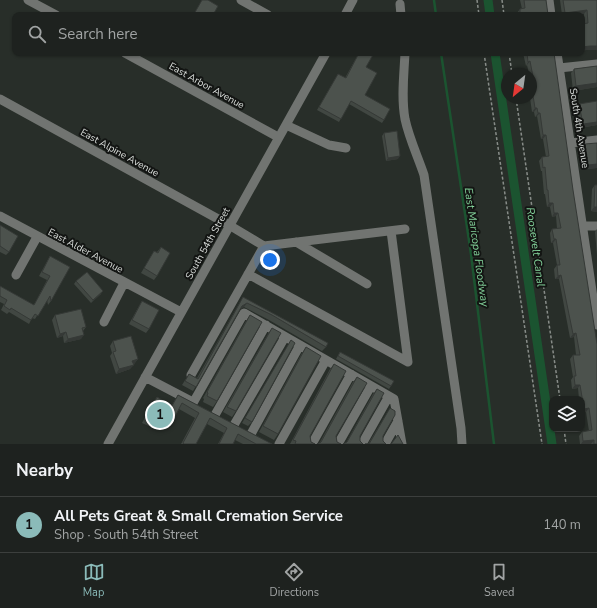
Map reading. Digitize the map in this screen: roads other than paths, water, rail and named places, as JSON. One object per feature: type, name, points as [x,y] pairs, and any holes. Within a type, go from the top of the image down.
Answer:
[{"type":"street","points":[[28,0],[50,12]]},
{"type":"street","points":[[241,0],[263,12]]},
{"type":"street","points":[[347,12],[353,0]]},
{"type":"street","points":[[549,0],[551,12]]},
{"type":"street","points":[[400,4],[401,12]]},
{"type":"street","name":"East Arbor Avenue","points":[[130,56],[278,137]]},
{"type":"street","name":"South 54th Street","points":[[108,444],[324,56]]},
{"type":"street","points":[[405,56],[402,89],[405,118],[410,138],[424,175],[462,444]]},
{"type":"street","name":"South 4th Avenue","points":[[557,56],[597,323]]},
{"type":"street","points":[[559,68],[597,64]]},
{"type":"street","name":"East Alpine Avenue","points":[[0,99],[229,225],[264,246]]},
{"type":"street","points":[[286,125],[329,145],[346,148]]},
{"type":"street","points":[[571,143],[597,140]]},
{"type":"street","name":"East Alder Avenue","points":[[0,216],[181,312]]},
{"type":"street","points":[[583,226],[597,226]]},
{"type":"street","points":[[191,375],[264,246],[404,229]]},
{"type":"street","points":[[248,274],[408,362],[391,231]]},
{"type":"street","name":"East Alder Avenue","points":[[16,275],[37,236]]},
{"type":"street","points":[[296,242],[368,284]]},
{"type":"street","name":"East Alder Avenue","points":[[104,322],[124,283]]},
{"type":"street","points":[[145,377],[196,404],[244,313],[394,399],[402,444]]},
{"type":"street","points":[[234,425],[266,325]]},
{"type":"street","points":[[234,425],[285,337]]},
{"type":"street","points":[[234,425],[300,345]]},
{"type":"street","points":[[280,444],[326,360]]},
{"type":"street","points":[[312,444],[351,374]]},
{"type":"street","points":[[338,444],[371,386]]},
{"type":"street","points":[[362,444],[389,396]]},
{"type":"street","points":[[385,444],[398,421]]},
{"type":"waterway","name":"East Maricopa Floodway","points":[[434,0],[436,12]]},
{"type":"waterway","name":"Roosevelt Canal","points":[[488,0],[490,12]]},
{"type":"waterway","name":"East Maricopa Floodway","points":[[441,56],[471,254],[494,444]]},
{"type":"waterway","name":"Roosevelt Canal","points":[[495,56],[552,444]]},
{"type":"place","name":"All Pets Great & Small Cremation Service","points":[[160,415]]}]
